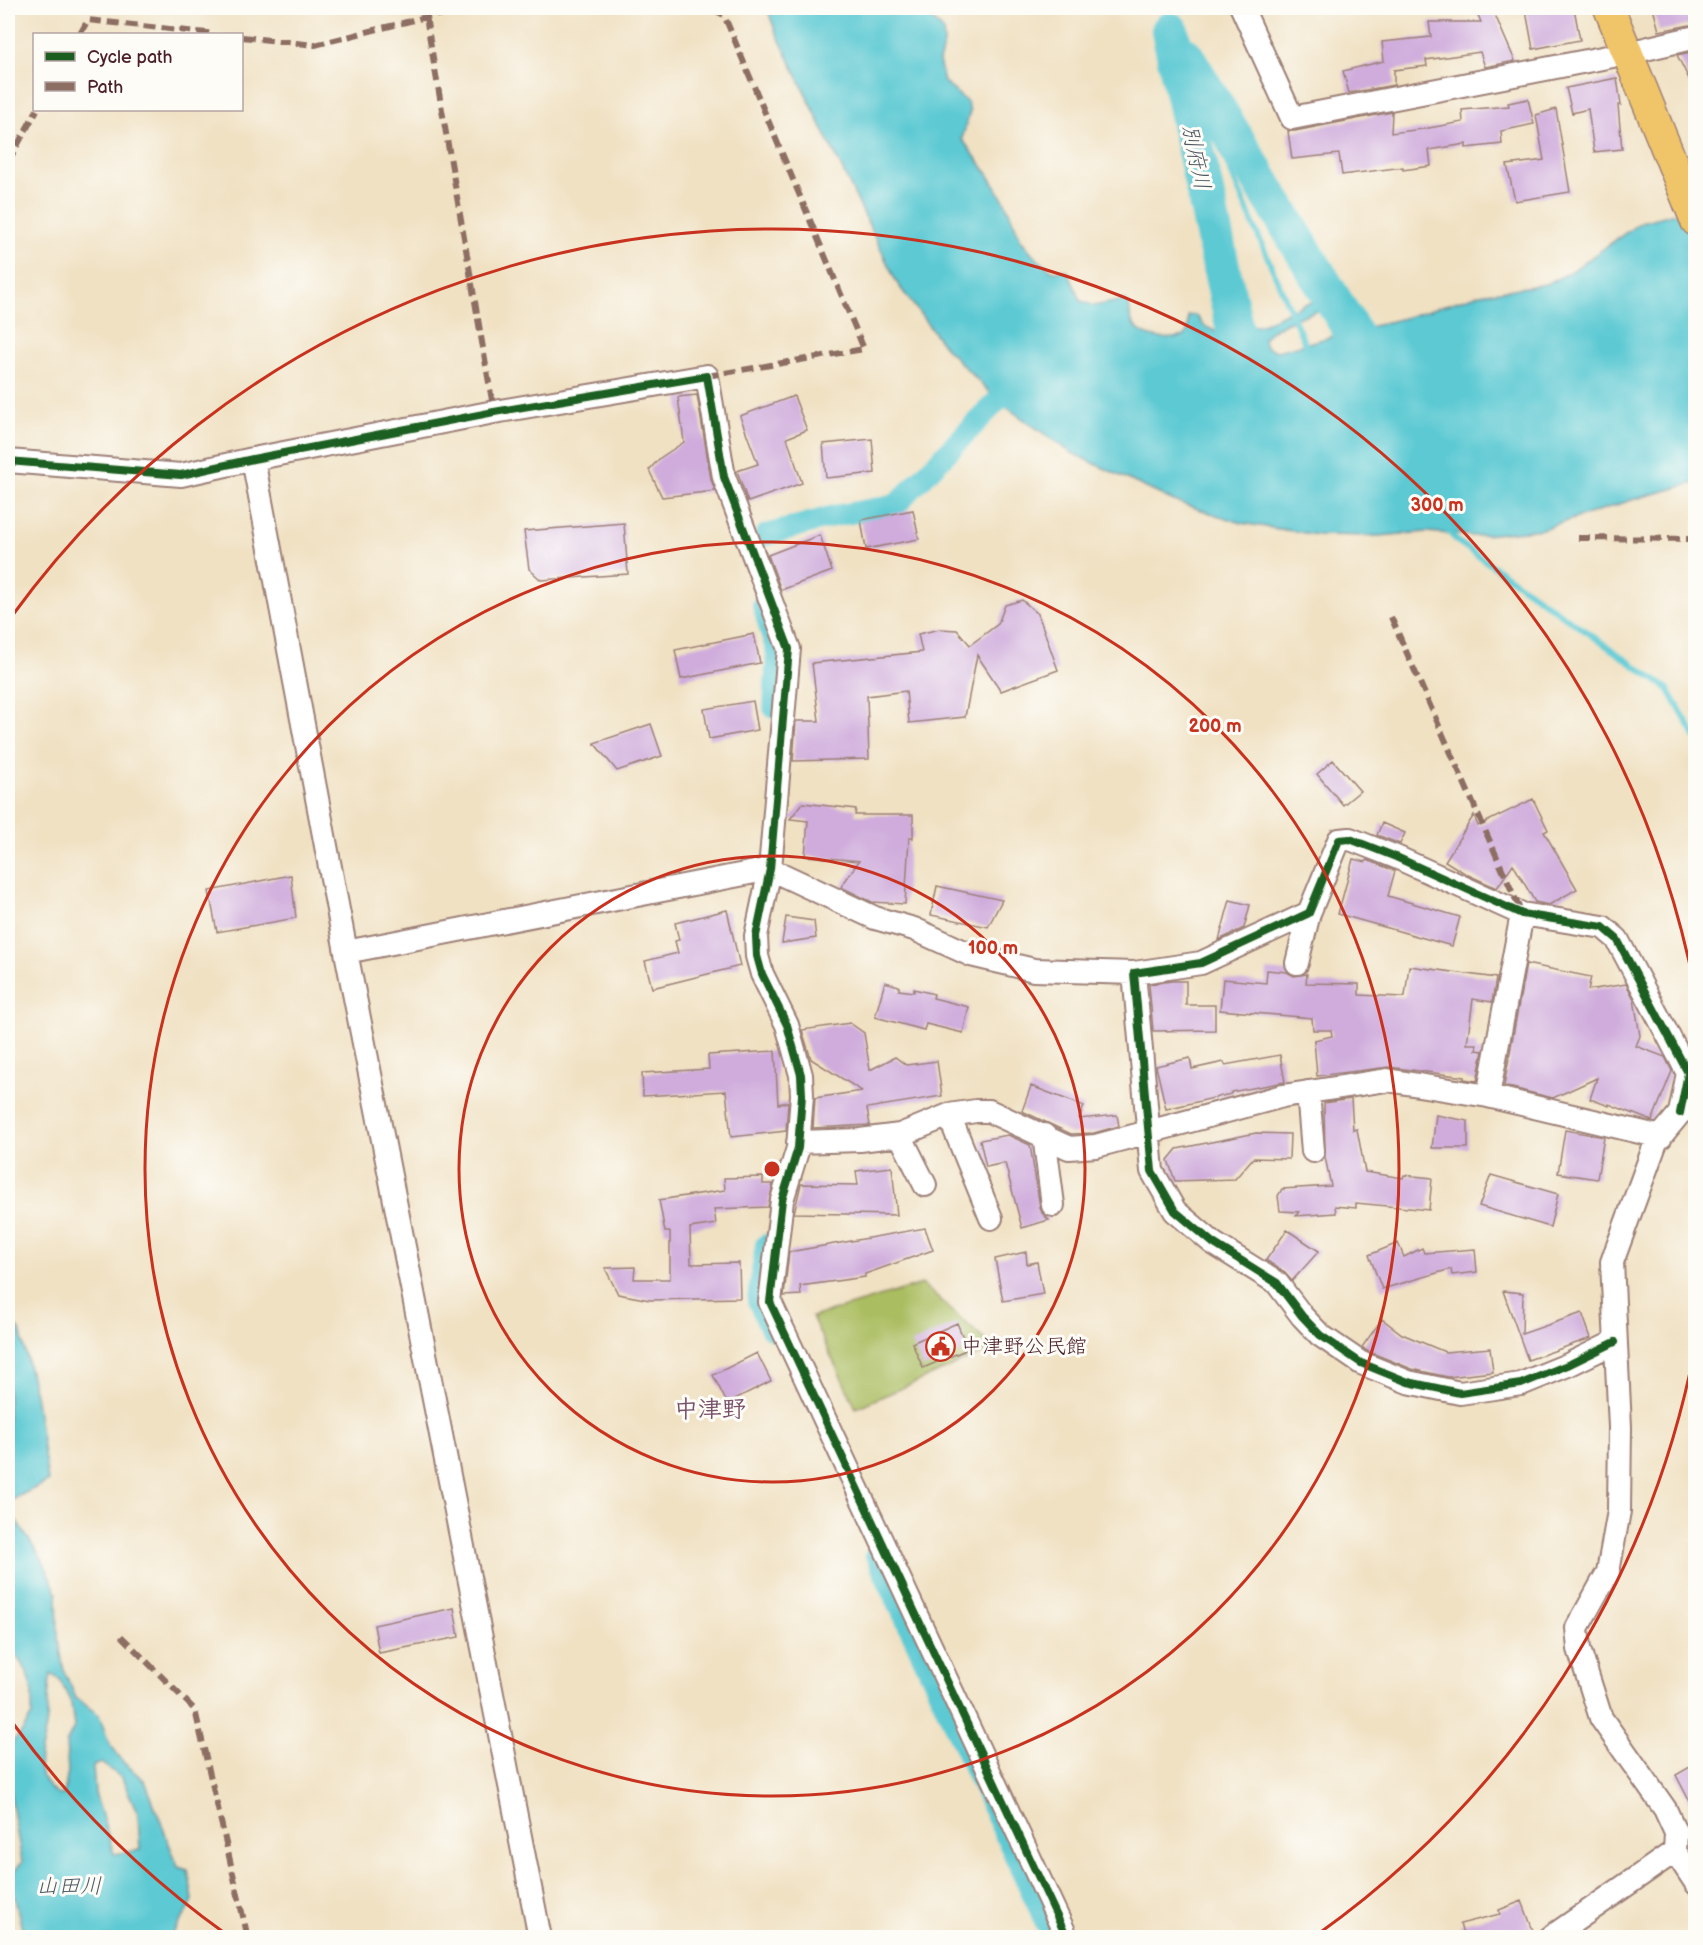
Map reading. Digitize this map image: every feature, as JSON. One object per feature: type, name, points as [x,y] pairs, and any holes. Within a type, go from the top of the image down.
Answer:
[{"type":"main road","points":[[1608,8],[1695,221]]},
{"type":"street","points":[[1242,8],[1292,118],[1628,53],[1695,37]]},
{"type":"street","points":[[8,461],[181,475],[494,412],[707,376],[724,477],[789,649],[770,869],[756,936],[757,956],[762,974],[787,1025],[801,1075],[802,1095],[798,1142],[782,1200],[770,1302],[1067,1938]]},
{"type":"street","points":[[253,459],[346,952],[540,1938]]},
{"type":"street","points":[[1296,963],[1309,914],[1339,840],[1350,839],[1396,857],[1522,914],[1603,927],[1617,939],[1688,1073],[1688,1109],[1656,1142],[1612,1262],[1620,1427],[1619,1511],[1608,1572],[1577,1628],[1579,1649],[1601,1718],[1665,1809],[1676,1833],[1675,1851],[1695,1883]]},
{"type":"street","points":[[346,952],[770,869],[875,918],[914,929],[971,956],[1034,970],[1134,973],[1201,963],[1309,914]]},
{"type":"street","points":[[1488,1096],[1522,914]]},
{"type":"street","points":[[1134,973],[1152,1171],[1175,1211],[1213,1243],[1278,1283],[1302,1316],[1320,1335],[1360,1363],[1408,1382],[1460,1393],[1521,1384],[1615,1342]]},
{"type":"street","points":[[798,1142],[860,1140],[900,1134],[949,1115],[989,1111],[1069,1148],[1096,1146],[1283,1096],[1387,1080],[1488,1096],[1660,1137]]},
{"type":"street","points":[[1308,1092],[1312,1151]]},
{"type":"street","points":[[949,1115],[991,1218]]},
{"type":"street","points":[[900,1134],[925,1185]]},
{"type":"street","points":[[1044,1135],[1053,1205]]},
{"type":"street","points":[[1550,1938],[1675,1851]]},
{"type":"green space","points":[[922,1284],[994,1348],[856,1408],[812,1317]]},
{"type":"water","points":[[767,8],[921,8],[943,30],[944,44],[939,61],[944,82],[967,102],[970,111],[962,139],[1005,202],[1021,240],[1036,258],[1053,271],[1067,270],[1081,301],[1094,306],[1124,300],[1129,304],[1130,317],[1135,326],[1140,331],[1154,337],[1185,336],[1188,329],[1188,316],[1196,315],[1204,326],[1217,332],[1261,325],[1304,304],[1320,300],[1339,305],[1319,310],[1278,327],[1263,339],[1266,347],[1277,351],[1404,318],[1480,294],[1546,284],[1569,273],[1641,222],[1695,208],[1695,483],[1635,499],[1542,529],[1475,536],[1427,532],[1378,536],[1318,535],[1241,523],[1174,501],[1072,453],[999,402],[944,346],[897,283],[775,30]]},
{"type":"water","points":[[8,1318],[20,1330],[35,1394],[48,1481],[8,1502]]},
{"type":"water","name":"山田川","points":[[8,1508],[43,1561],[57,1593],[58,1638],[64,1671],[76,1698],[99,1715],[109,1743],[124,1763],[145,1781],[178,1867],[188,1870],[193,1900],[170,1937],[27,1938],[23,1934],[10,1876],[22,1862],[8,1786],[8,1746],[22,1732],[32,1715],[32,1690],[26,1670],[8,1644]],"holes":[[[51,1674],[60,1680],[71,1703],[74,1727],[66,1743],[68,1771],[64,1794],[58,1795],[43,1779],[39,1764],[47,1720]],[[101,1763],[122,1778],[138,1814],[140,1850],[114,1854],[95,1793],[93,1766]]]},
{"type":"building","points":[[1475,8],[1492,8],[1515,61],[1485,67],[1480,52],[1426,60],[1427,66],[1394,70],[1394,85],[1349,93],[1343,71],[1384,61],[1382,42],[1431,37],[1429,22],[1481,22]]},
{"type":"building","points":[[1574,8],[1580,40],[1533,49],[1526,11]]},
{"type":"building","points":[[1653,8],[1695,8],[1695,24],[1659,31]]},
{"type":"building","points":[[1695,51],[1695,91],[1677,55]]},
{"type":"building","points":[[1617,78],[1621,105],[1618,105],[1622,149],[1594,152],[1588,109],[1572,113],[1566,88]]},
{"type":"building","points":[[1528,99],[1534,124],[1501,131],[1502,144],[1466,148],[1466,144],[1429,150],[1431,166],[1403,170],[1403,167],[1342,175],[1339,154],[1292,159],[1288,131],[1392,112],[1391,133],[1423,129],[1463,122],[1462,110],[1509,106],[1508,103]]},
{"type":"building","points":[[1556,109],[1570,192],[1515,201],[1507,165],[1544,160],[1536,115]]},
{"type":"building","points":[[697,395],[715,491],[662,497],[649,470],[660,458],[684,442],[678,397]]},
{"type":"building","points":[[794,396],[807,430],[787,438],[802,483],[748,502],[737,471],[758,464],[740,416]]},
{"type":"building","points":[[872,439],[875,473],[826,478],[823,444]]},
{"type":"building","points":[[913,510],[919,539],[866,549],[861,520]]},
{"type":"building","points":[[624,523],[628,574],[541,580],[529,569],[524,531]]},
{"type":"building","points":[[820,535],[832,571],[781,590],[768,555]]},
{"type":"building","points":[[1022,600],[1038,614],[1058,670],[1001,691],[977,655],[965,717],[909,723],[906,691],[867,696],[869,759],[793,761],[796,721],[819,721],[812,663],[922,652],[918,634],[940,629],[957,630],[970,645],[998,624],[1005,605]]},
{"type":"building","points":[[754,634],[760,663],[681,679],[675,650]]},
{"type":"building","points":[[753,701],[758,730],[709,739],[704,709]]},
{"type":"building","points":[[651,724],[662,756],[617,771],[594,743]]},
{"type":"building","points":[[1333,760],[1360,791],[1343,805],[1317,774]]},
{"type":"building","points":[[1533,799],[1548,830],[1544,832],[1577,889],[1549,905],[1535,902],[1513,864],[1497,888],[1466,874],[1445,861],[1474,815],[1478,826]]},
{"type":"building","points":[[803,803],[856,809],[855,815],[913,815],[913,838],[909,838],[905,904],[872,902],[841,887],[859,861],[805,856],[808,821],[790,819]]},
{"type":"building","points":[[1382,823],[1405,833],[1400,844],[1377,835]]},
{"type":"building","points":[[1353,859],[1366,862],[1367,860],[1395,871],[1388,896],[1460,917],[1452,946],[1338,914]]},
{"type":"building","points":[[291,875],[296,918],[217,932],[209,891]]},
{"type":"building","points":[[937,886],[1002,900],[988,927],[931,915]]},
{"type":"building","points":[[1230,900],[1250,905],[1244,928],[1219,940]]},
{"type":"building","points":[[727,910],[740,966],[652,988],[645,961],[678,953],[675,941],[679,940],[675,923]]},
{"type":"building","points":[[786,917],[814,921],[816,938],[782,943]]},
{"type":"building","points":[[1526,964],[1591,977],[1588,990],[1626,984],[1634,999],[1640,1036],[1636,1046],[1665,1057],[1672,1071],[1652,1121],[1590,1099],[1597,1078],[1553,1098],[1504,1086]]},
{"type":"building","points":[[1409,966],[1496,978],[1492,1002],[1473,999],[1467,1044],[1477,1044],[1476,1050],[1483,1051],[1477,1081],[1464,1079],[1464,1077],[1389,1067],[1317,1076],[1314,1040],[1332,1036],[1331,1030],[1313,1030],[1312,1018],[1220,1010],[1223,979],[1266,983],[1267,970],[1287,972],[1294,976],[1307,974],[1306,983],[1359,984],[1359,995],[1403,997]]},
{"type":"building","points":[[1186,981],[1186,1005],[1215,1005],[1215,1030],[1153,1031],[1149,984]]},
{"type":"building","points":[[885,982],[899,986],[899,990],[914,992],[914,989],[934,994],[933,998],[969,1007],[963,1033],[926,1024],[924,1030],[875,1017]]},
{"type":"building","points":[[850,1023],[864,1033],[870,1070],[895,1057],[906,1065],[937,1061],[942,1096],[867,1108],[870,1125],[813,1128],[815,1098],[862,1091],[811,1059],[802,1030]]},
{"type":"building","points":[[775,1051],[778,1104],[788,1102],[786,1131],[731,1137],[726,1091],[643,1096],[642,1073],[709,1069],[708,1055]]},
{"type":"building","points":[[1280,1055],[1285,1082],[1231,1092],[1231,1094],[1166,1109],[1156,1066],[1190,1058],[1192,1069],[1224,1062],[1225,1065]]},
{"type":"building","points":[[1031,1086],[1084,1106],[1079,1119],[1117,1115],[1119,1126],[1094,1133],[1071,1134],[1022,1111]]},
{"type":"building","points":[[1351,1099],[1353,1130],[1357,1129],[1365,1172],[1403,1178],[1404,1175],[1432,1178],[1429,1210],[1356,1203],[1356,1208],[1335,1206],[1336,1213],[1296,1216],[1299,1212],[1280,1211],[1278,1196],[1282,1189],[1331,1186],[1325,1157],[1324,1103]]},
{"type":"building","points":[[1436,1115],[1468,1121],[1468,1148],[1432,1148]]},
{"type":"building","points":[[1565,1130],[1604,1137],[1597,1179],[1558,1173]]},
{"type":"building","points":[[1256,1133],[1290,1134],[1289,1159],[1253,1158],[1235,1179],[1175,1181],[1168,1160],[1177,1149]]},
{"type":"building","points":[[1008,1135],[1030,1145],[1040,1207],[1049,1220],[1022,1228],[1005,1163],[986,1167],[980,1140]]},
{"type":"building","points":[[892,1167],[897,1215],[794,1213],[801,1184],[858,1185],[856,1171]]},
{"type":"building","points":[[1491,1175],[1558,1194],[1550,1227],[1479,1206]]},
{"type":"building","points":[[763,1177],[763,1184],[773,1184],[768,1207],[714,1209],[716,1224],[690,1228],[691,1264],[739,1263],[740,1298],[650,1300],[618,1294],[605,1268],[635,1267],[634,1279],[670,1279],[670,1232],[665,1232],[659,1200],[725,1190],[724,1178]]},
{"type":"building","points":[[925,1228],[933,1250],[865,1274],[865,1277],[800,1286],[801,1295],[784,1296],[789,1252]]},
{"type":"building","points":[[1287,1230],[1319,1251],[1292,1281],[1284,1272],[1266,1260]]},
{"type":"building","points":[[1398,1243],[1404,1257],[1422,1248],[1424,1253],[1475,1249],[1477,1272],[1452,1275],[1451,1269],[1382,1289],[1369,1255]]},
{"type":"building","points":[[1026,1252],[1027,1264],[1037,1262],[1043,1294],[1003,1301],[995,1259]]},
{"type":"building","points":[[1503,1291],[1523,1293],[1522,1334],[1582,1313],[1591,1338],[1528,1360]]},
{"type":"building","points":[[1382,1319],[1402,1334],[1445,1352],[1490,1348],[1493,1372],[1448,1377],[1412,1369],[1367,1351],[1362,1347]]},
{"type":"building","name":"中津野公民館","points":[[957,1323],[968,1349],[923,1368],[912,1343]]},
{"type":"building","points":[[757,1353],[771,1381],[727,1403],[713,1375]]},
{"type":"building","points":[[454,1608],[459,1637],[379,1653],[374,1625]]},
{"type":"building","points":[[1695,1764],[1695,1812],[1676,1775]]},
{"type":"building","points":[[1522,1901],[1534,1933],[1522,1938],[1464,1938],[1460,1924],[1500,1914],[1499,1910]]},
{"type":"waterway","points":[[1170,31],[1308,351]]},
{"type":"waterway","name":"別府川","points":[[1170,31],[1246,381]]},
{"type":"waterway","name":"別府川","points":[[1185,56],[1370,361],[1384,356]]},
{"type":"waterway","points":[[766,535],[834,516],[896,505],[1003,395],[998,372]]},
{"type":"waterway","points":[[1446,529],[1457,541],[1668,689],[1696,738]]},
{"type":"waterway","points":[[763,605],[777,652],[774,708]]},
{"type":"waterway","points":[[766,1245],[758,1300],[771,1329]]},
{"type":"waterway","points":[[876,1555],[1053,1938]]},
{"type":"marked path","points":[[243,37],[315,45],[426,17],[482,8]]},
{"type":"marked path","points":[[707,376],[864,349],[724,15],[710,8]]},
{"type":"marked path","points":[[426,17],[494,412]]},
{"type":"marked path","points":[[81,33],[88,20],[206,33]]},
{"type":"marked path","points":[[8,162],[36,111]]},
{"type":"marked path","points":[[1578,538],[1696,539]]},
{"type":"marked path","points":[[1391,617],[1522,914]]},
{"type":"marked path","points":[[121,1636],[195,1710],[248,1938]]},
{"type":"cycle path","points":[[8,461],[181,475],[494,412],[707,376],[724,477],[789,649],[770,869],[756,936],[757,956],[762,974],[787,1025],[801,1075],[802,1095],[798,1148],[782,1200],[770,1302],[1067,1938]]},
{"type":"cycle path","points":[[1615,1342],[1521,1384],[1460,1393],[1408,1382],[1361,1363],[1320,1335],[1277,1283],[1213,1243],[1175,1211],[1152,1171],[1134,973],[1201,963],[1309,913],[1339,840],[1350,839],[1396,857],[1522,914],[1603,927],[1617,939],[1688,1073],[1680,1113]]},
{"type":"place","name":"中津野公民館","points":[[940,1346]]},
{"type":"district","name":"中津野","points":[[710,1409]]}]
